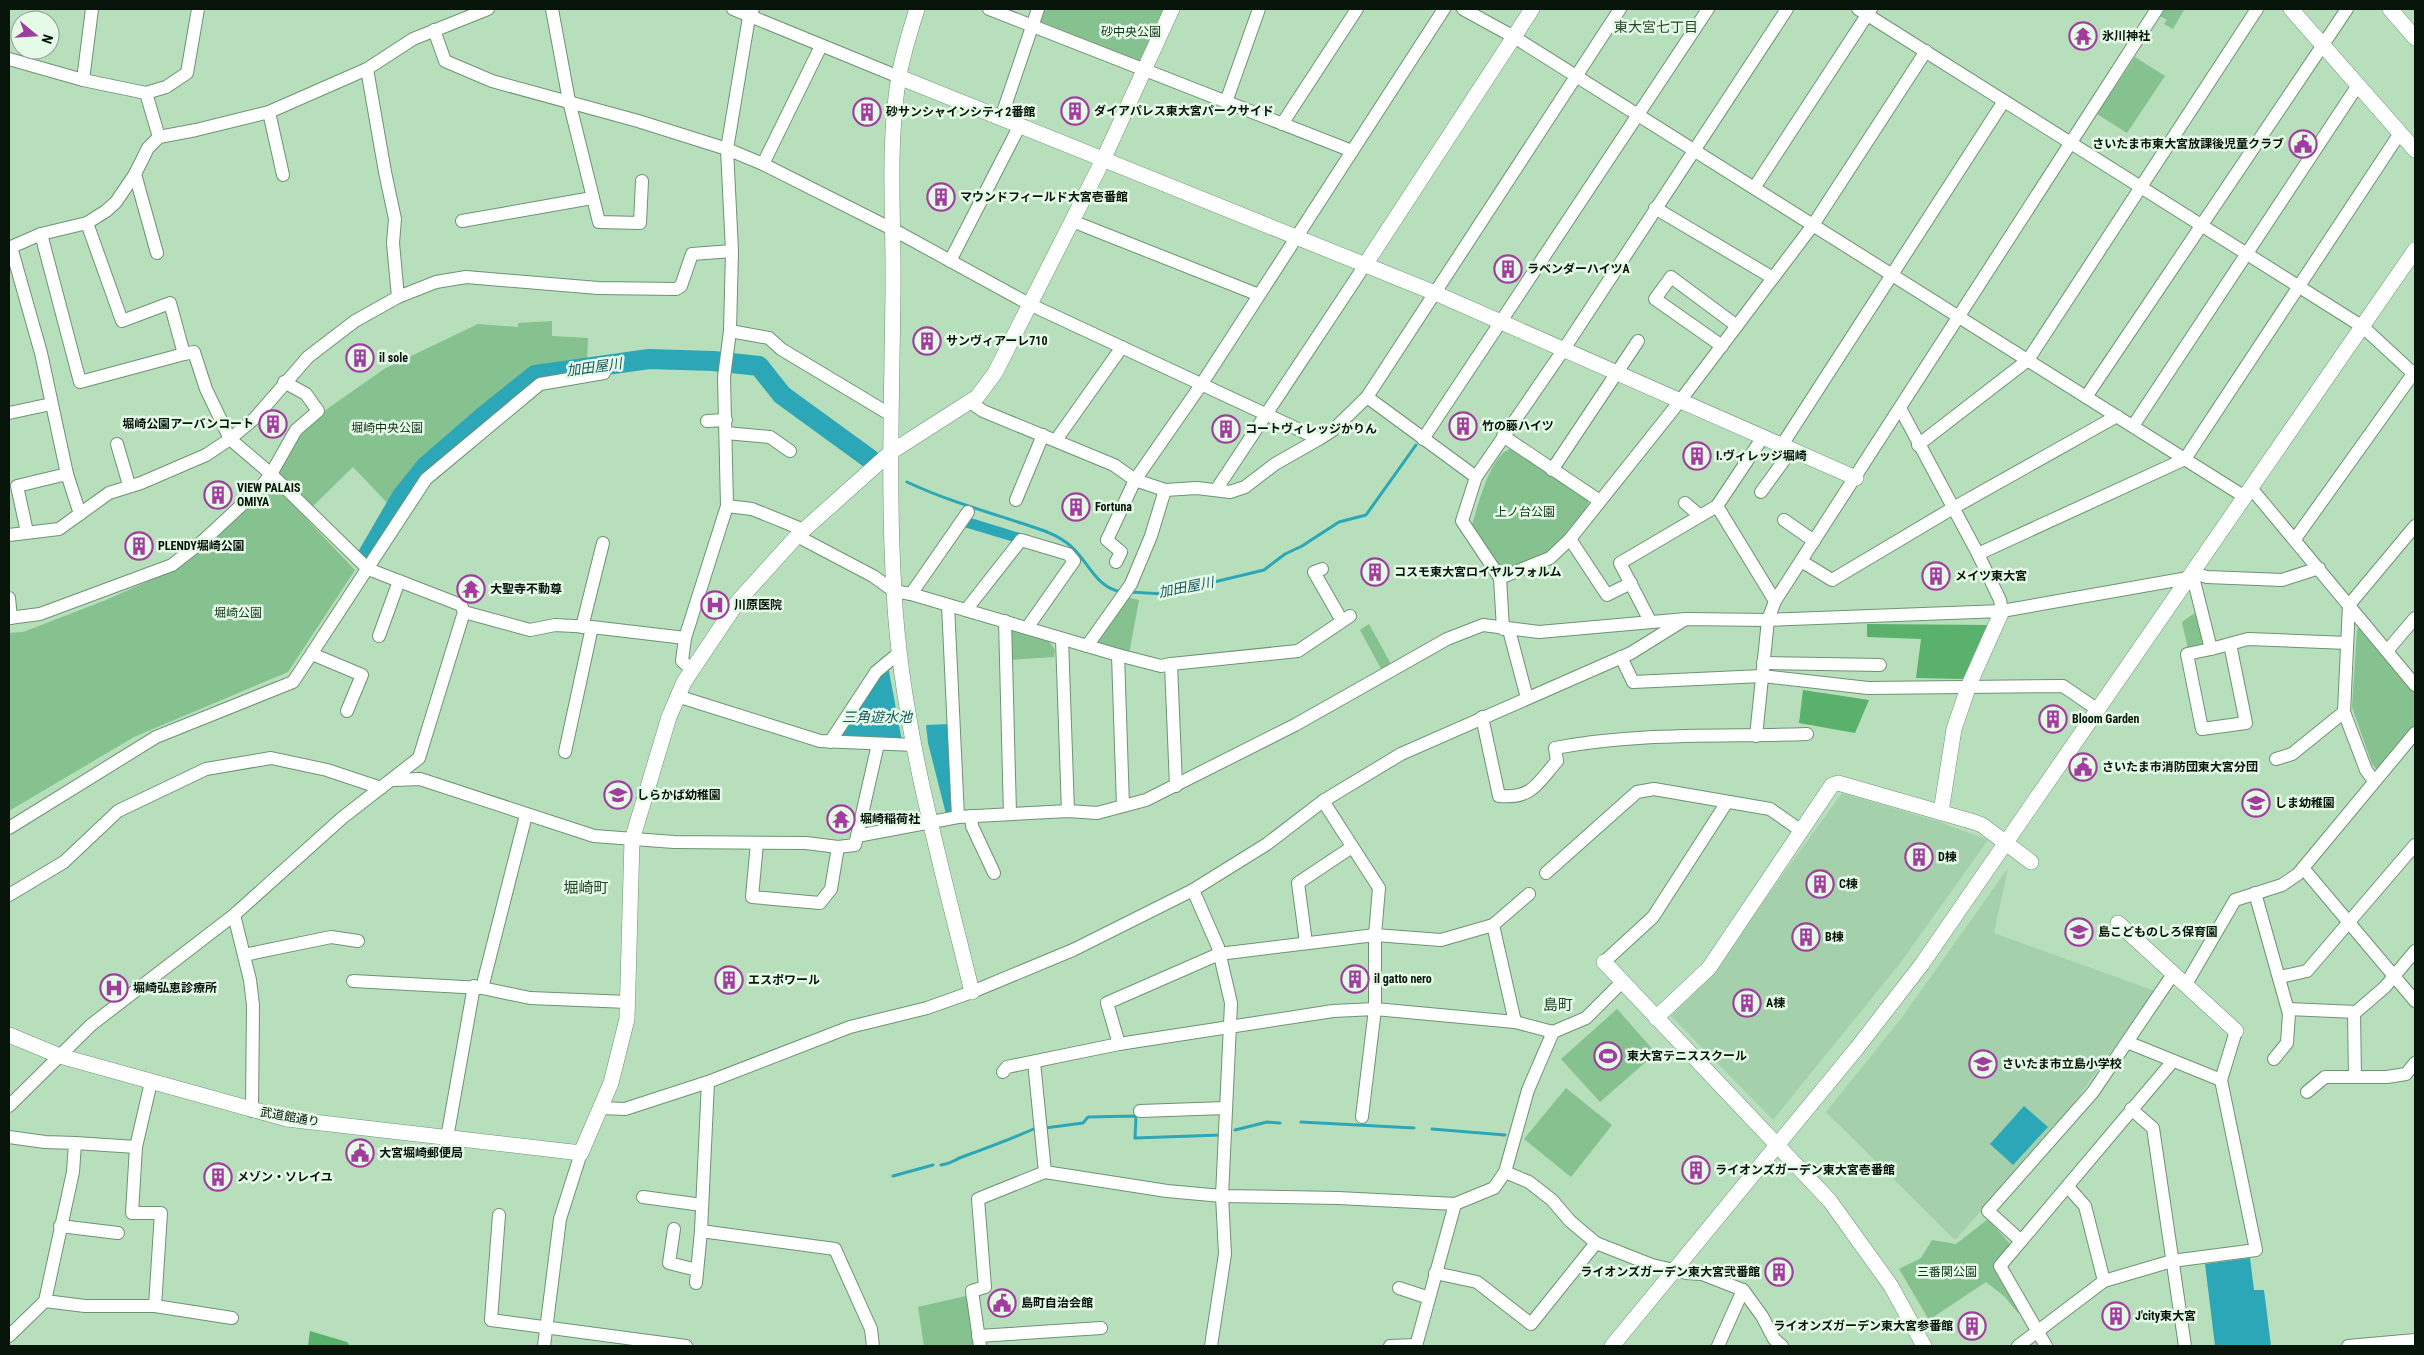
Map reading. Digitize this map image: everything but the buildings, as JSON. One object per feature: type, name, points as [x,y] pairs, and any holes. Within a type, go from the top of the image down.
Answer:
[{"type":"street","points":[[83,80],[92,9]]},
{"type":"street","points":[[9,59],[83,80],[146,93],[166,87],[187,73],[198,9]]},
{"type":"street","points":[[80,514],[67,474],[41,353],[10,248],[41,234],[87,223],[106,211],[116,202],[135,174],[148,148],[159,136],[196,130],[269,112],[367,69],[413,39],[488,9]]},
{"type":"street","points":[[552,9],[569,101],[599,222],[640,223],[642,180]]},
{"type":"street","points":[[733,9],[751,13],[821,46],[1104,158],[1435,293],[1856,478]]},
{"type":"street","points":[[917,9],[899,77],[893,151],[894,230],[891,452],[894,591],[900,652],[915,745],[931,823],[972,992]]},
{"type":"street","points":[[989,9],[1352,151]]},
{"type":"street","points":[[1001,118],[1038,9]]},
{"type":"street","points":[[544,1346],[560,1219],[581,1154],[602,1108],[619,1056],[628,1002],[632,840],[677,696],[691,669],[738,600],[797,536],[891,452],[970,402],[986,388],[995,374],[1104,158],[1172,9]]},
{"type":"street","points":[[1226,102],[1259,9]]},
{"type":"street","points":[[1282,124],[1357,9]]},
{"type":"street","points":[[1116,562],[1121,552],[1107,540],[1135,480],[1201,385],[1444,9]]},
{"type":"street","points":[[1463,9],[1514,37],[2185,459],[2248,492],[2295,539],[2415,685]]},
{"type":"street","points":[[1216,490],[1532,9]]},
{"type":"street","points":[[970,402],[983,411],[1114,465],[1135,480],[1165,490],[1216,490],[1230,492],[1246,487],[1275,464],[1333,430],[1367,397],[1620,9]]},
{"type":"street","points":[[1423,439],[1708,9]]},
{"type":"street","points":[[1527,698],[1506,630],[1500,578],[1462,521],[1476,477],[1564,349],[1787,9]]},
{"type":"street","points":[[1756,736],[1768,620],[1775,601],[2157,9]]},
{"type":"street","points":[[1918,445],[2028,360],[2257,9]]},
{"type":"street","points":[[2291,9],[2415,150]]},
{"type":"street","points":[[2086,397],[2347,9]]},
{"type":"street","points":[[2390,9],[2415,38]]},
{"type":"street","points":[[1754,188],[1865,11],[1926,52],[2363,327],[2415,373],[2295,539]]},
{"type":"street","points":[[691,669],[682,661],[685,638],[727,506],[724,377],[730,330],[732,251],[727,149],[751,13]]},
{"type":"street","points":[[434,30],[445,62],[492,81],[569,101],[727,149],[763,164],[894,230],[1029,304],[1319,439]]},
{"type":"street","points":[[763,164],[821,46]]},
{"type":"street","points":[[1500,578],[1550,558],[1570,539],[1680,401],[1813,225],[1926,52]]},
{"type":"street","points":[[367,69],[395,219],[393,243],[398,297]]},
{"type":"street","points":[[2132,426],[2358,85]]},
{"type":"street","points":[[146,93],[159,136]]},
{"type":"street","points":[[1761,492],[1784,458],[1782,445],[2004,101]]},
{"type":"street","points":[[269,112],[283,175]]},
{"type":"street","points":[[950,261],[1020,125]]},
{"type":"street","points":[[1978,554],[2185,459],[2400,133]]},
{"type":"street","points":[[135,174],[157,252]]},
{"type":"street","points":[[462,221],[592,198]]},
{"type":"street","points":[[1655,208],[1772,278]]},
{"type":"street","points":[[1072,221],[1259,295]]},
{"type":"street","points":[[87,223],[122,321],[170,303],[184,354]]},
{"type":"street","points":[[41,234],[80,382],[194,352],[206,389],[230,439],[271,474],[368,569],[462,605],[464,612],[419,758],[420,779]]},
{"type":"street","points":[[1612,1346],[1893,1004],[2415,250]]},
{"type":"street","points":[[9,535],[60,529],[109,493],[141,483],[206,455],[230,439],[255,418],[284,382],[308,357],[355,320],[398,297],[436,282],[466,277],[598,288],[676,289],[681,286],[692,254],[732,251]]},
{"type":"street","points":[[1722,346],[1655,299],[1671,277],[1737,326]]},
{"type":"street","points":[[730,330],[770,338],[781,349],[891,415]]},
{"type":"street","points":[[1552,470],[1638,341]]},
{"type":"street","points":[[1056,440],[1122,347]]},
{"type":"street","points":[[9,828],[156,737],[293,682],[426,479],[540,384],[604,372]]},
{"type":"street","points":[[9,598],[10,618],[40,614],[172,565],[204,540],[271,474],[296,430],[318,411],[306,394],[284,382]]},
{"type":"street","points":[[1367,397],[1476,477]]},
{"type":"street","points":[[9,413],[51,404]]},
{"type":"street","points":[[1900,408],[1918,445],[1978,554],[2000,600],[2002,611],[1969,685],[1954,729],[1941,812]]},
{"type":"street","points":[[1801,561],[1832,580],[1953,508],[2117,416]]},
{"type":"street","points":[[707,421],[770,437],[790,451]]},
{"type":"street","points":[[1016,500],[1043,435]]},
{"type":"street","points":[[1503,436],[1600,500]]},
{"type":"street","points":[[1650,620],[1620,563],[1717,506],[1763,437]]},
{"type":"street","points":[[117,444],[129,486]]},
{"type":"street","points":[[27,532],[17,486],[67,474]]},
{"type":"street","points":[[1087,646],[1131,584],[1151,536],[1165,490]]},
{"type":"street","points":[[1685,503],[1700,516]]},
{"type":"street","points":[[727,506],[752,509],[799,528],[797,536]]},
{"type":"street","points":[[1717,506],[1775,601]]},
{"type":"street","points":[[911,594],[968,512]]},
{"type":"street","points":[[1784,520],[1814,541]]},
{"type":"street","points":[[2374,781],[2366,770],[2344,712],[2349,605],[2415,526]]},
{"type":"street","points":[[797,536],[873,576],[894,591],[948,604],[1062,639],[1162,666],[1298,651],[1346,618],[1314,572],[1322,569]]},
{"type":"street","points":[[1570,539],[1607,595],[1631,583]]},
{"type":"street","points":[[966,610],[1021,540],[1068,554],[1074,561],[1027,628]]},
{"type":"street","points":[[566,752],[603,544]]},
{"type":"street","points":[[857,836],[958,817],[1068,811],[1097,812],[1146,800],[1296,725],[1447,638],[1484,626],[1506,630],[1539,632],[1587,629],[1650,620],[1768,620],[2002,611],[2190,576],[2282,580],[2319,568]]},
{"type":"street","points":[[2190,576],[2211,648]]},
{"type":"street","points":[[379,636],[399,581]]},
{"type":"street","points":[[948,604],[958,817]]},
{"type":"street","points":[[464,612],[530,630],[555,625],[685,638]]},
{"type":"street","points":[[2387,651],[2415,618]]},
{"type":"street","points":[[602,1108],[625,1109],[708,1082],[850,1027],[927,1008],[972,992],[1073,950],[1192,890],[1267,844],[1323,802],[1401,754],[1621,657],[1686,619]]},
{"type":"street","points":[[1005,622],[1010,814]]},
{"type":"street","points":[[1062,639],[1068,811]]},
{"type":"street","points":[[2230,644],[2246,723],[2202,729],[2187,654],[2248,639],[2347,643]]},
{"type":"street","points":[[830,742],[876,672],[900,652]]},
{"type":"street","points":[[312,654],[362,675],[347,711]]},
{"type":"street","points":[[1118,655],[1123,806]]},
{"type":"street","points":[[1621,657],[1633,682],[1762,676],[1868,688],[1969,685],[2063,686],[2098,710]]},
{"type":"street","points":[[1763,663],[1880,666]]},
{"type":"street","points":[[1171,664],[1176,786]]},
{"type":"street","points":[[677,696],[830,742],[915,745]]},
{"type":"street","points":[[2276,758],[2292,754],[2344,712]]},
{"type":"street","points":[[1482,717],[1499,796],[1516,798],[1528,794],[1557,762],[1555,748],[1584,742],[1660,736],[1807,734]]},
{"type":"street","points":[[2186,986],[2235,900],[2282,885],[2303,868],[2415,733]]},
{"type":"street","points":[[394,780],[420,779],[594,836],[632,840],[855,845],[878,744]]},
{"type":"street","points":[[9,894],[64,862],[118,811],[206,769],[271,758],[327,770],[381,788]]},
{"type":"street","points":[[9,1105],[91,1025],[234,915],[342,818],[394,780],[419,758]]},
{"type":"street","points":[[1656,1018],[1709,968],[1832,785],[1838,783],[1982,825],[2031,862]]},
{"type":"street","points":[[1546,873],[1637,792],[1654,789],[1770,809],[1800,830]]},
{"type":"street","points":[[1323,802],[1379,888],[1375,935],[1375,1009],[1362,1117]]},
{"type":"street","points":[[1727,802],[1652,917],[1604,962],[1775,1146],[1830,1201],[1891,1286],[1924,1346]]},
{"type":"street","points":[[447,1138],[478,987],[526,815]]},
{"type":"street","points":[[971,816],[972,826],[994,873]]},
{"type":"street","points":[[757,842],[752,897],[820,903],[831,889],[838,846]]},
{"type":"street","points":[[2280,977],[2307,971],[2415,845]]},
{"type":"street","points":[[1306,943],[1298,883],[1352,846]]},
{"type":"street","points":[[2303,868],[2415,1000]]},
{"type":"street","points":[[1192,890],[1212,931],[1231,1003],[1222,1196],[1224,1260],[1211,1346]]},
{"type":"street","points":[[2255,893],[2288,1009],[2286,1043],[2274,1059]]},
{"type":"street","points":[[1119,1044],[1107,1003],[1219,954],[1375,935],[1441,940],[1493,925],[1529,894]]},
{"type":"street","points":[[234,915],[250,980],[253,1005],[252,1110]]},
{"type":"street","points":[[2018,1346],[2104,1281],[2172,1261],[2256,1250],[2221,1080],[2236,1031],[2118,923]]},
{"type":"street","points":[[1493,925],[1515,1022]]},
{"type":"street","points":[[244,955],[331,937],[358,941]]},
{"type":"street","points":[[2288,1009],[2354,1012],[2385,987],[2415,951]]},
{"type":"street","points":[[2021,1241],[1988,1212],[2093,1092],[2173,974]]},
{"type":"street","points":[[353,981],[478,987],[530,998],[628,1002]]},
{"type":"street","points":[[1003,1072],[1007,1067],[1119,1044],[1229,1025],[1333,1011],[1375,1009],[1515,1022],[1554,1032],[1586,1018],[1622,982]]},
{"type":"street","points":[[2354,1012],[2355,1076]]},
{"type":"street","points":[[1101,1328],[979,1341],[972,1291],[986,1287],[978,1199],[1045,1172],[1167,1191],[1222,1196],[1338,1198],[1455,1204],[1494,1188],[1505,1172],[1528,1090],[1554,1032]]},
{"type":"street","name":"武道館通り","points":[[9,1035],[60,1056],[252,1110],[302,1121],[581,1154]]},
{"type":"street","points":[[2127,1042],[2221,1080]]},
{"type":"street","points":[[2046,1346],[2000,1266],[2173,1061]]},
{"type":"street","points":[[1034,1062],[1045,1172]]},
{"type":"street","points":[[2307,1092],[2325,1077],[2387,1077],[2406,1074],[2415,1063]]},
{"type":"street","points":[[151,1082],[136,1147],[132,1213],[161,1213],[155,1306]]},
{"type":"street","points":[[696,1283],[701,1231],[708,1082]]},
{"type":"street","points":[[1140,1111],[1226,1108]]},
{"type":"street","points":[[2131,1109],[2153,1128],[2184,1346]]},
{"type":"street","points":[[9,1137],[44,1142],[136,1147]]},
{"type":"street","points":[[9,1336],[45,1301],[73,1172],[75,1143]]},
{"type":"street","points":[[1505,1172],[1529,1182],[1552,1200],[1570,1221],[1596,1243],[1652,1265],[1686,1273],[1702,1274],[1743,1290],[1762,1316],[1774,1339],[1782,1346]]},
{"type":"street","points":[[2068,1187],[2086,1206],[2104,1281]]},
{"type":"street","points":[[643,1197],[702,1205]]},
{"type":"street","points":[[1390,1346],[1416,1345],[1455,1204]]},
{"type":"street","points":[[499,1216],[491,1320],[640,1343],[686,1346]]},
{"type":"street","points":[[60,1226],[118,1232]]},
{"type":"street","points":[[674,1229],[669,1263],[697,1270]]},
{"type":"street","points":[[701,1231],[835,1250],[871,1329],[873,1346]]},
{"type":"street","points":[[1435,1273],[1477,1282],[1531,1324],[1596,1243]]},
{"type":"street","points":[[1399,1288],[1429,1298]]},
{"type":"street","points":[[1718,1346],[1743,1290]]},
{"type":"street","points":[[45,1301],[85,1306],[155,1306],[232,1318]]},
{"type":"street","points":[[2348,1346],[2415,1340]]},
{"type":"shaded area","points":[[1842,793],[1937,821],[1988,840],[1901,962],[1773,1120],[1671,1016],[1706,981]]},
{"type":"shaded area","name":"さいたま市立島小学校","points":[[2008,868],[1994,933],[2155,991],[2056,1128],[1955,1240],[1826,1112],[1903,1016]]},
{"type":"green space","name":"砂中央公園","points":[[1043,9],[1168,9],[1145,63],[1039,21]]},
{"type":"green space","points":[[2165,9],[2184,10],[2173,29],[2164,24],[2167,20],[2160,16]]},
{"type":"green space","points":[[2135,57],[2165,76],[2127,133],[2097,114]]},
{"type":"green space","name":"堀崎中央公園","points":[[552,321],[552,336],[588,338],[587,363],[539,371],[529,375],[422,466],[392,508],[353,467],[312,507],[272,468],[320,414],[384,369],[478,324],[518,327],[518,323]]},
{"type":"green space","name":"上ノ台公園","points":[[1510,449],[1586,496],[1589,504],[1568,534],[1549,554],[1506,571],[1498,569],[1471,528],[1490,472],[1496,461],[1503,453]]},
{"type":"green space","name":"堀崎公園","points":[[273,484],[355,570],[288,672],[134,737],[9,811],[9,633],[23,632],[106,600],[175,569]]},
{"type":"green space","points":[[1126,597],[1139,600],[1129,654],[1098,646],[1096,637]]},
{"type":"green space","points":[[2199,610],[2207,644],[2188,649],[2182,622]]},
{"type":"green space","points":[[1369,624],[1391,664],[1381,669],[1360,630]]},
{"type":"green space","points":[[1867,624],[1987,625],[1963,679],[1916,678],[1921,639],[1867,637]]},
{"type":"green space","points":[[2359,627],[2415,694],[2415,727],[2377,770],[2372,764],[2352,707],[2357,630]]},
{"type":"green space","points":[[1013,630],[1049,641],[1055,650],[1054,657],[1009,660],[1008,635]]},
{"type":"green space","points":[[1803,690],[1869,700],[1855,733],[1799,723]]},
{"type":"green space","name":"東大宮テニススクール","points":[[1617,1009],[1656,1053],[1600,1102],[1561,1059]]},
{"type":"green space","points":[[1566,1088],[1612,1125],[1571,1177],[1524,1139]]},
{"type":"green space","name":"三番関公園","points":[[1988,1219],[2010,1244],[1995,1264],[2021,1312],[2018,1313],[2004,1296],[1986,1282],[1929,1320],[1899,1269],[1921,1258],[1932,1240],[1956,1244]]},
{"type":"green space","points":[[970,1295],[977,1346],[924,1346],[918,1307]]},
{"type":"green space","points":[[310,1331],[347,1342],[350,1346],[308,1346]]},
{"type":"water","points":[[971,518],[1020,533],[1014,542],[964,527]]},
{"type":"water","name":"三角遊水池","points":[[888,666],[902,741],[838,735]]},
{"type":"water","points":[[951,724],[955,813],[946,814],[928,743],[926,725]]},
{"type":"water","points":[[2024,1106],[2048,1127],[2013,1165],[1990,1144]]},
{"type":"water","points":[[2250,1258],[2254,1290],[2264,1290],[2271,1346],[2215,1346],[2205,1264]]},
{"type":"waterway","name":"加田屋川","points":[[366,558],[402,496],[426,466],[535,375],[649,359],[713,361],[759,366],[782,395],[870,459]]},
{"type":"waterway","name":"加田屋川","points":[[1129,592],[1164,594],[1264,570],[1285,554],[1302,546],[1339,522],[1366,515],[1416,445]]},
{"type":"waterway","name":"加田屋川","points":[[907,482],[948,499],[1056,536],[1074,549],[1105,585],[1122,592]]},
{"type":"waterway","points":[[1045,1128],[1083,1123],[1088,1117],[1136,1116],[1135,1138],[1221,1135]]},
{"type":"waterway","points":[[1235,1130],[1267,1122],[1280,1123]]},
{"type":"waterway","points":[[1301,1122],[1414,1128]]},
{"type":"waterway","points":[[941,1165],[1036,1128]]},
{"type":"waterway","points":[[1432,1129],[1505,1135]]},
{"type":"waterway","points":[[893,1176],[933,1165]]},
{"type":"place","name":"氷川神社","points":[[2083,36]]},
{"type":"place","name":"ダイアパレス東大宮パークサイド","points":[[1075,111]]},
{"type":"place","name":"砂サンシャインシティ2番館","points":[[867,112]]},
{"type":"place","name":"さいたま市東大宮放課後児童クラブ","points":[[2303,144]]},
{"type":"place","name":"マウンドフィールド大宮壱番館","points":[[941,197]]},
{"type":"place","name":"ラベンダーハイツA","points":[[1508,269]]},
{"type":"place","name":"サンヴィアーレ710","points":[[927,341]]},
{"type":"place","name":"il sole","points":[[360,358]]},
{"type":"place","name":"堀崎公園アーバンコート","points":[[273,424]]},
{"type":"place","name":"竹の藤ハイツ","points":[[1463,426]]},
{"type":"place","name":"コートヴィレッジかりん","points":[[1226,429]]},
{"type":"place","name":"I.ヴィレッジ堀崎","points":[[1697,456]]},
{"type":"place","name":"VIEW PALAIS OMIYA","points":[[218,495]]},
{"type":"place","name":"Fortuna","points":[[1076,507]]},
{"type":"place","name":"PLENDY堀崎公園","points":[[139,546]]},
{"type":"place","name":"コスモ東大宮ロイヤルフォルム","points":[[1375,572]]},
{"type":"place","name":"メイツ東大宮","points":[[1936,576]]},
{"type":"place","name":"大聖寺不動尊","points":[[471,589]]},
{"type":"place","name":"川原医院","points":[[715,605]]},
{"type":"place","name":"Bloom Garden","points":[[2053,719]]},
{"type":"place","name":"さいたま市消防団東大宮分団","points":[[2083,767]]},
{"type":"place","name":"しらかば幼稚園","points":[[618,795]]},
{"type":"place","name":"しま幼稚園","points":[[2256,803]]},
{"type":"place","name":"堀崎稲荷社","points":[[841,819]]},
{"type":"place","name":"D棟","points":[[1919,857]]},
{"type":"place","name":"C棟","points":[[1820,884]]},
{"type":"place","name":"島こどものしろ保育園","points":[[2079,932]]},
{"type":"place","name":"B棟","points":[[1806,937]]},
{"type":"place","name":"il gatto nero","points":[[1355,979]]},
{"type":"place","name":"エスポワール","points":[[729,980]]},
{"type":"place","name":"堀崎弘恵診療所","points":[[114,988]]},
{"type":"place","name":"A棟","points":[[1747,1003]]},
{"type":"place","name":"東大宮テニススクール","points":[[1608,1056]]},
{"type":"place","name":"さいたま市立島小学校","points":[[1983,1064]]},
{"type":"place","name":"大宮堀崎郵便局","points":[[360,1153]]},
{"type":"place","name":"ライオンズガーデン東大宮壱番館","points":[[1696,1170]]},
{"type":"place","name":"メゾン・ソレイユ","points":[[218,1177]]},
{"type":"place","name":"ライオンズガーデン東大宮弐番館","points":[[1779,1272]]},
{"type":"place","name":"島町自治会館","points":[[1002,1303]]},
{"type":"place","name":"J'city東大宮","points":[[2116,1316]]},
{"type":"place","name":"ライオンズガーデン東大宮参番館","points":[[1972,1326]]},
{"type":"district","name":"東大宮七丁目","points":[[1656,27]]},
{"type":"district","name":"堀崎町","points":[[586,888]]},
{"type":"district","name":"島町","points":[[1558,1005]]}]
